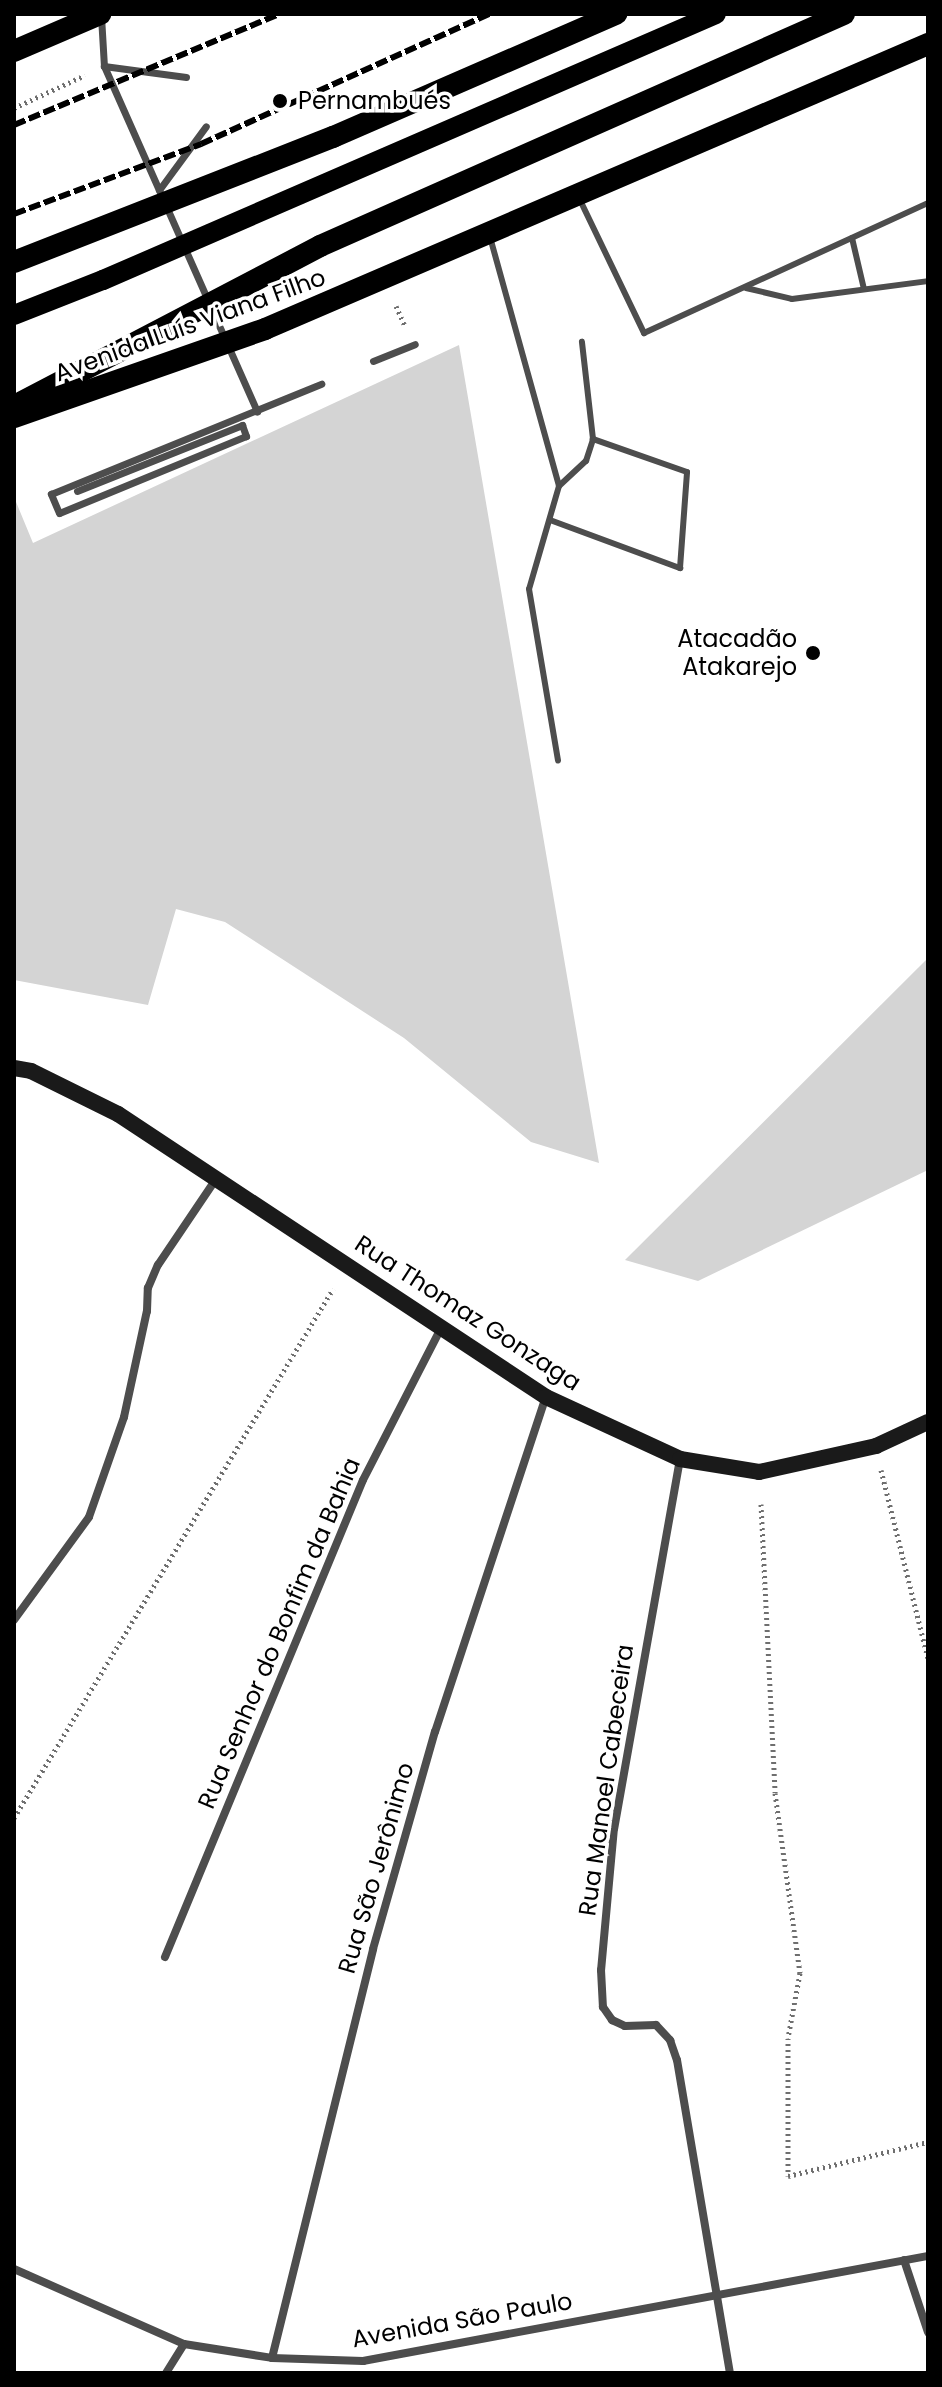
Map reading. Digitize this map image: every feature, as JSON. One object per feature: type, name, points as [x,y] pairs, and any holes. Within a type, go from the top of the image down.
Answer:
[{"type":"highway","points":[[14,51],[100,14]]},
{"type":"highway","points":[[14,262],[333,137],[616,14]]},
{"type":"highway","points":[[14,407],[320,246],[844,14]]},
{"type":"highway","name":"Avenida Luís Viana Filho","points":[[14,417],[265,329],[928,45]]},
{"type":"main road","points":[[14,315],[117,274],[716,14]]},
{"type":"main road","name":"Rua Thomaz Gonzaga","points":[[14,1068],[31,1071],[118,1114],[348,1264],[440,1330],[546,1397],[680,1459],[759,1472],[876,1446],[928,1422]]},
{"type":"street","points":[[100,14],[104,66],[257,412]]},
{"type":"street","points":[[104,66],[186,77]]},
{"type":"street","points":[[159,190],[206,126]]},
{"type":"street","points":[[373,361],[415,344]]},
{"type":"street","points":[[77,491],[242,425],[246,436],[59,513],[51,494],[321,384]]},
{"type":"street","points":[[14,1620],[89,1517],[124,1417],[147,1311],[148,1288],[158,1265],[216,1178]]},
{"type":"street","name":"Rua Senhor do Bonfim da Bahia","points":[[165,1957],[363,1480],[440,1330]]},
{"type":"street","name":"Rua São Jerônimo","points":[[272,2358],[373,1949],[422,1776],[546,1397]]},
{"type":"street","name":"Rua Manoel Cabeceira","points":[[680,1459],[614,1828],[601,1970],[603,2007],[612,2020],[625,2026],[656,2025],[670,2040],[677,2060],[717,2296]]},
{"type":"street","name":"Avenida São Paulo","points":[[14,2269],[184,2344],[272,2358],[363,2361],[928,2256]]},
{"type":"street","points":[[904,2260],[928,2332]]},
{"type":"street","points":[[717,2296],[730,2373]]},
{"type":"street","points":[[166,2373],[184,2344]]},
{"type":"street","points":[[363,2361],[367,2373]]},
{"type":"lane","points":[[578,195],[644,333],[928,203]]},
{"type":"lane","points":[[488,233],[559,486],[529,589],[558,761]]},
{"type":"lane","points":[[852,238],[864,289]]},
{"type":"lane","points":[[746,288],[792,299],[928,281]]},
{"type":"lane","points":[[559,486],[586,461],[593,439],[582,342]]},
{"type":"lane","points":[[550,520],[680,568],[687,472],[593,439]]},
{"type":"path","points":[[14,108],[104,66]]},
{"type":"path","points":[[383,279],[415,344]]},
{"type":"path","points":[[14,1818],[348,1264]]},
{"type":"path","points":[[876,1446],[928,1658]]},
{"type":"path","points":[[761,1504],[775,1793],[800,1973],[788,2038],[788,2176],[928,2142]]},
{"type":"shaded area","points":[[459,345],[599,1163],[531,1142],[404,1038],[225,922],[176,909],[148,1005],[14,980],[14,497],[33,543]]},
{"type":"shaded area","points":[[928,958],[928,1170],[698,1281],[625,1260]]},
{"type":"railway","points":[[14,125],[279,14]]},
{"type":"railway","points":[[14,214],[201,144],[489,14]]},
{"type":"place","name":"Pernambués","points":[[280,101]]},
{"type":"place","name":"Atacadão Atakarejo","points":[[813,653]]}]
